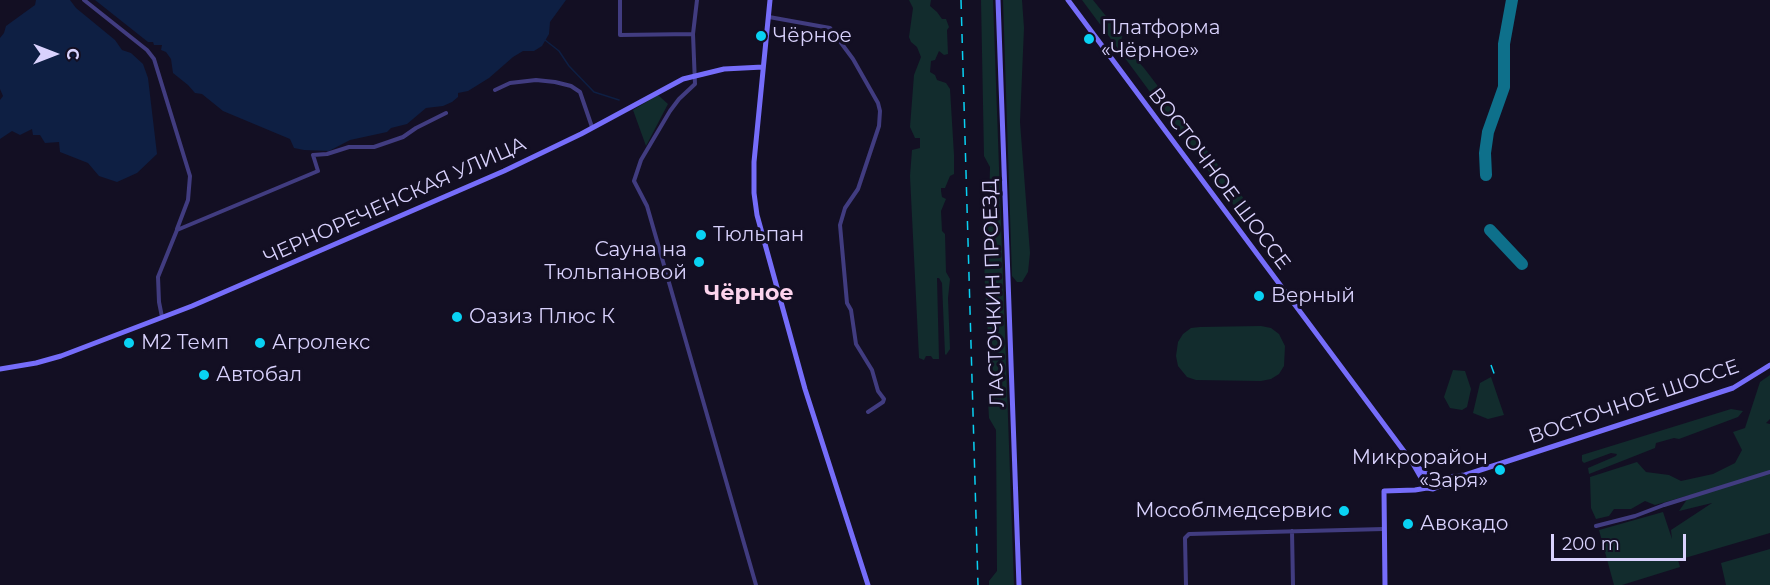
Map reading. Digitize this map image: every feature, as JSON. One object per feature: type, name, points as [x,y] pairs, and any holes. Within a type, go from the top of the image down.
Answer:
[{"type":"main road","points":[[770,0],[753,174],[759,227],[805,389],[868,585]]},
{"type":"main road","name":"ЛАСТОЧКИН ПРОЕЗД","points":[[998,0],[1019,585]]},
{"type":"main road","name":"ВОСТОЧНОЕ ШОССЕ","points":[[1068,0],[1429,487],[1732,388],[1770,365]]},
{"type":"main road","name":"ЧЕРНОРЕЧЕНСКАЯ УЛИЦА","points":[[0,369],[61,356],[162,317],[504,171],[675,82],[694,75],[731,68],[763,67]]},
{"type":"main road","name":"ВОСТОЧНОЕ ШОССЕ","points":[[1412,462],[1434,477],[1448,478],[1471,473]]},
{"type":"main road","points":[[1385,585],[1384,490],[1415,490],[1429,487],[1438,483],[1434,477],[1428,477],[1429,487]]},
{"type":"street","points":[[84,0],[147,50],[157,66],[190,176],[188,200],[158,277],[162,317]]},
{"type":"street","points":[[620,0],[620,35],[693,34]]},
{"type":"street","points":[[695,84],[693,34],[697,0]]},
{"type":"street","points":[[768,17],[830,28],[853,59],[878,103],[879,126],[858,189],[845,208],[840,225],[848,303],[856,344],[872,370],[878,391],[884,399],[868,412]]},
{"type":"street","points":[[709,72],[679,99],[670,111],[641,160],[634,181],[647,206],[756,585]]},
{"type":"street","points":[[495,90],[510,83],[529,80],[571,86],[580,92],[592,127]]},
{"type":"street","points":[[177,230],[318,171],[313,155],[327,154],[349,147],[374,147],[403,137],[446,113]]},
{"type":"street","points":[[1596,526],[1635,516],[1770,472]]},
{"type":"street","points":[[1186,585],[1186,535],[1384,529]]},
{"type":"street","points":[[1292,531],[1293,585]]},
{"type":"green space","points":[[909,0],[931,0],[930,6],[942,19],[946,19],[949,27],[947,30],[948,54],[944,55],[939,51],[935,60],[931,61],[930,72],[937,80],[946,83],[950,89],[954,174],[950,176],[945,188],[941,188],[942,197],[946,199],[941,211],[942,231],[945,234],[946,272],[950,279],[948,298],[950,349],[946,355],[942,283],[937,278],[939,359],[926,356],[924,360],[919,358],[910,176],[912,150],[920,148],[920,138],[915,138],[910,127],[914,75],[921,57],[909,37],[913,8]]},
{"type":"green space","points":[[981,0],[993,0],[1014,585],[989,585],[989,581],[997,571],[996,430],[989,418],[988,400],[999,388],[997,383],[991,379],[985,290],[983,214],[989,208],[990,167],[984,156]]},
{"type":"green space","points":[[1003,0],[1022,0],[1024,28],[1020,122],[1030,253],[1028,272],[1022,282],[1017,282],[1012,276]]},
{"type":"green space","points":[[1082,0],[1093,0],[1122,36],[1121,43],[1144,68],[1251,208],[1255,222],[1250,227]]},
{"type":"green space","points":[[658,95],[668,104],[646,146],[633,110]]},
{"type":"green space","points":[[1261,326],[1271,328],[1279,334],[1285,346],[1284,366],[1279,374],[1271,379],[1261,381],[1196,380],[1187,377],[1178,366],[1176,356],[1178,342],[1191,328]]},
{"type":"green space","points":[[1453,370],[1465,371],[1471,389],[1467,407],[1462,410],[1450,408],[1444,397]]},
{"type":"green space","points":[[1770,375],[1770,419],[1766,423],[1770,424],[1770,533],[1678,560],[1680,567],[1622,585],[1614,585],[1599,530],[1663,512],[1672,539],[1671,530],[1712,503],[1679,511],[1690,495],[1655,505],[1645,501],[1631,509],[1614,509],[1609,516],[1596,519],[1591,508],[1590,477],[1637,462],[1646,472],[1669,475],[1681,481],[1713,474],[1735,463],[1742,450],[1733,432],[1745,428],[1760,382]]},
{"type":"green space","points":[[1491,377],[1504,415],[1488,419],[1473,413],[1480,383]]},
{"type":"green space","points":[[1731,409],[1743,411],[1738,417],[1679,439],[1674,438],[1656,443],[1655,448],[1589,474],[1588,468],[1617,454],[1611,453],[1584,463],[1582,461],[1582,455]]},
{"type":"green space","points":[[1770,549],[1770,585],[1726,585],[1721,563]]},
{"type":"water","points":[[36,0],[70,0],[76,8],[115,40],[122,50],[131,53],[143,64],[148,78],[157,154],[137,173],[117,182],[99,176],[88,163],[60,152],[59,142],[45,143],[40,135],[33,135],[32,129],[20,135],[12,131],[0,139],[0,100],[3,96],[0,89],[0,38],[6,26],[35,5]]},
{"type":"water","points":[[95,0],[566,0],[550,22],[549,34],[542,46],[534,51],[523,51],[513,57],[489,78],[468,91],[458,93],[458,97],[452,102],[443,106],[426,108],[407,124],[391,128],[387,132],[350,140],[329,151],[294,148],[290,139],[223,111],[202,94],[195,93],[173,73],[171,59],[166,52],[161,50],[162,45],[148,42]]},
{"type":"waterway","points":[[545,40],[559,51],[569,66],[594,92],[619,100]]},
{"type":"taxiway","points":[[1486,175],[1485,153],[1488,132],[1504,87],[1504,44],[1512,0]]},
{"type":"taxiway","points":[[1490,230],[1522,264]]},
{"type":"railway","points":[[961,0],[978,585]]},
{"type":"railway","points":[[1491,365],[1495,376]]},
{"type":"place","name":"Чёрное","points":[[761,36]]},
{"type":"place","name":"Платформа «Чёрное»","points":[[1089,39]]},
{"type":"place","name":"Тюльпан","points":[[701,235]]},
{"type":"place","name":"Сауна на Тюльпановой","points":[[699,262]]},
{"type":"place","name":"Верный","points":[[1259,296]]},
{"type":"place","name":"Оазиз Плюс К","points":[[457,317]]},
{"type":"place","name":"М2 Темп","points":[[129,343]]},
{"type":"place","name":"Агролекс","points":[[260,343]]},
{"type":"place","name":"Автобал","points":[[204,375]]},
{"type":"place","name":"Микрорайон «Заря»","points":[[1500,470]]},
{"type":"place","name":"Мособлмедсервис","points":[[1344,511]]},
{"type":"place","name":"Авокадо","points":[[1408,524]]},
{"type":"district","name":"Чёрное","points":[[749,294]]}]
